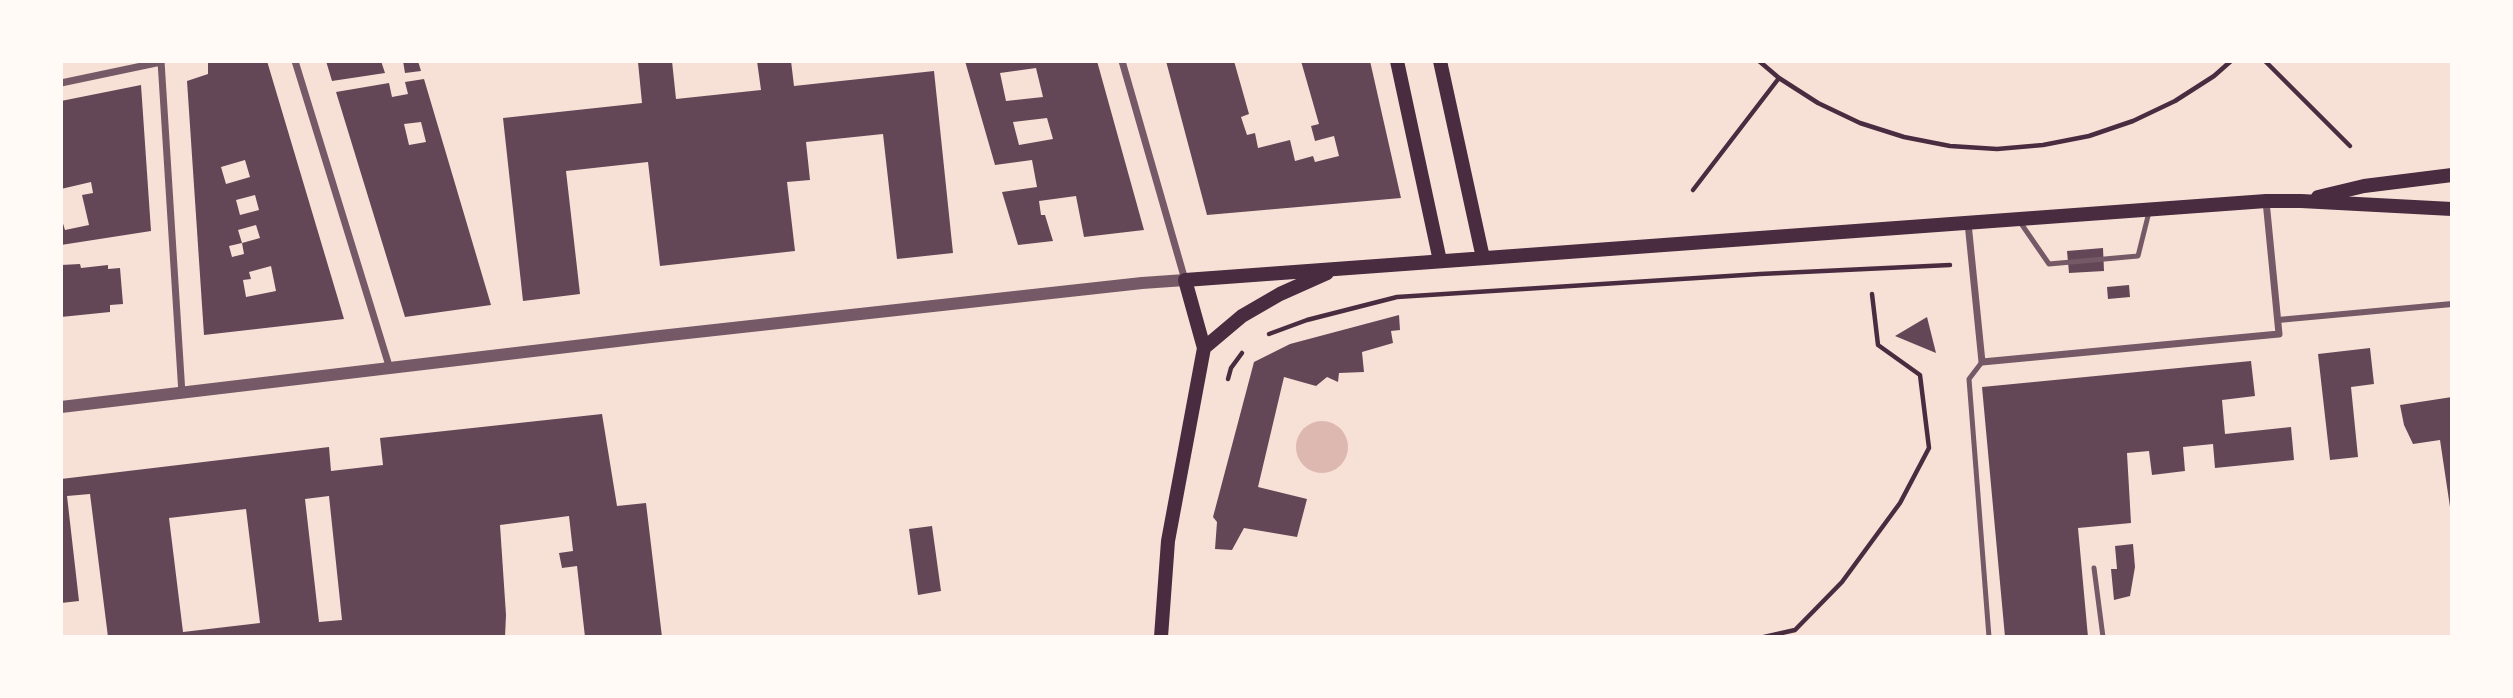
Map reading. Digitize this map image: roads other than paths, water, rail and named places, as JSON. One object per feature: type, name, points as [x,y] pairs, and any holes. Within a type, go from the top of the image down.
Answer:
[{"type":"main road","points":[[1397,61],[1440,261]]},
{"type":"main road","points":[[1440,61],[1483,258]]},
{"type":"main road","points":[[2301,201],[2364,186],[2452,176]]},
{"type":"main road","points":[[1161,637],[1168,541],[1203,348],[1185,280],[2266,201],[2452,209]]},
{"type":"main road","points":[[1203,348],[1221,331],[1261,305],[1336,269]]},
{"type":"street","points":[[61,83],[161,61],[182,394]]},
{"type":"street","points":[[295,61],[390,370]]},
{"type":"street","points":[[61,407],[679,334],[1185,280],[1122,61]]},
{"type":"street","points":[[1968,223],[1982,362],[2279,334],[2266,201]]},
{"type":"street","points":[[2278,320],[2452,304]]},
{"type":"lane","points":[[2018,219],[2049,264],[2138,257],[2150,209]]},
{"type":"lane","points":[[1982,362],[1969,379],[1989,637]]},
{"type":"lane","points":[[2094,568],[2103,637]]}]
